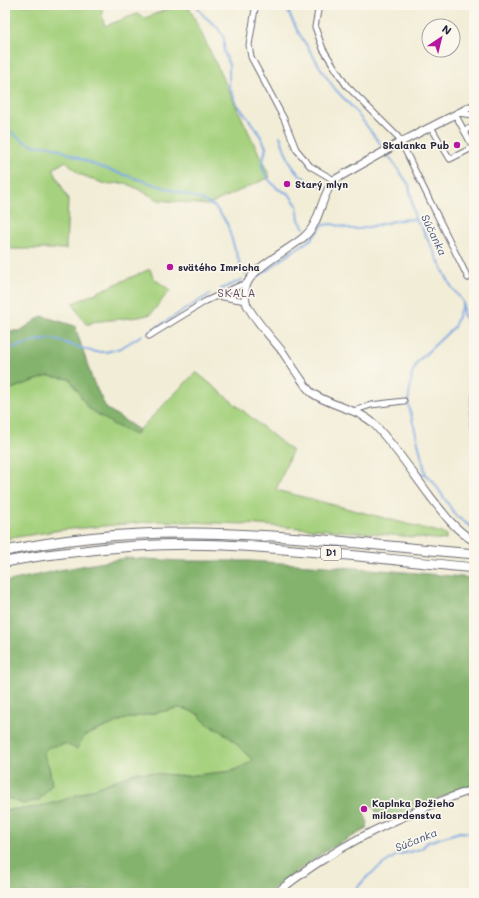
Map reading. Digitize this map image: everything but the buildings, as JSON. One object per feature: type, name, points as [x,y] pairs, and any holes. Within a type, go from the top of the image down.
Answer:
[{"type":"highway","name":"D1","points":[[5,551],[42,544],[76,540],[146,534],[193,533],[267,536],[474,554]]},
{"type":"highway","name":"D1","points":[[5,562],[46,555],[106,548],[160,545],[224,545],[330,553],[474,568]]},
{"type":"main road","points":[[474,104],[401,142],[334,180],[327,189],[311,229],[304,237],[255,273],[247,283],[245,291],[246,301],[252,313],[308,389],[323,399],[366,418],[373,424],[452,523],[474,541]]},
{"type":"main road","points":[[276,893],[324,859],[374,830],[474,789]]},
{"type":"street","points":[[255,5],[249,45],[251,57],[284,119],[296,149],[310,166],[334,180]]},
{"type":"street","points":[[319,5],[315,26],[324,49],[346,85],[398,137],[468,278]]},
{"type":"street","points":[[456,113],[474,115]]},
{"type":"street","points":[[430,127],[450,160],[473,147],[456,113]]},
{"type":"street","points":[[464,130],[474,127]]},
{"type":"street","points":[[149,336],[206,301],[247,283]]},
{"type":"street","points":[[217,296],[246,301]]},
{"type":"street","points":[[352,412],[371,405],[404,401]]},
{"type":"green space","points":[[5,5],[102,5],[102,17],[105,26],[137,14],[145,18],[178,5],[188,5],[270,177],[208,205],[159,200],[126,183],[105,184],[79,174],[66,161],[53,169],[68,199],[66,249],[5,249]]},
{"type":"green space","points":[[150,269],[153,278],[170,290],[151,314],[139,317],[91,322],[91,324],[86,324],[82,319],[73,303]]},
{"type":"green space","points":[[42,316],[75,326],[92,379],[106,408],[139,430],[135,435],[114,425],[88,408],[70,379],[48,376],[5,391],[5,331],[20,331]]},
{"type":"green space","points":[[196,372],[292,451],[276,490],[446,534],[446,540],[246,524],[158,521],[61,530],[5,539],[5,391],[48,376],[70,379],[77,389],[135,435]]},
{"type":"green space","points":[[126,558],[182,561],[250,561],[474,578],[474,785],[425,803],[389,819],[380,819],[373,806],[363,810],[368,823],[366,829],[324,852],[267,893],[5,893],[5,810],[32,808],[61,801],[138,772],[186,776],[232,771],[252,760],[234,741],[221,731],[209,725],[200,715],[186,709],[179,708],[125,719],[84,736],[77,749],[65,744],[49,747],[43,753],[49,767],[52,784],[39,800],[23,804],[8,798],[5,793],[5,582]]},
{"type":"green space","points":[[179,708],[186,709],[200,715],[203,720],[234,741],[252,760],[233,771],[186,776],[137,772],[61,801],[32,808],[5,810],[5,793],[8,798],[23,804],[39,800],[52,784],[49,767],[43,753],[49,747],[65,744],[125,719]]},
{"type":"waterway","points":[[196,5],[203,15],[218,28],[224,38],[224,51],[229,65],[229,86],[237,104],[257,130],[266,147],[262,167],[267,178],[278,189],[289,194],[297,205],[299,220],[304,228]]},
{"type":"waterway","name":"Súčanka","points":[[285,5],[297,30],[325,75],[379,142],[409,185],[415,219],[422,228],[451,286],[463,302],[463,314],[472,331],[473,353],[471,411],[474,431]]},
{"type":"waterway","points":[[5,126],[20,139],[29,144],[51,146],[100,167],[200,199],[215,207],[228,226],[241,267],[246,274]]},
{"type":"waterway","points":[[280,136],[289,161],[299,174],[305,179],[323,186]]},
{"type":"waterway","points":[[311,233],[315,235],[323,225],[332,224],[351,229],[360,229],[399,220],[415,219]]},
{"type":"waterway","points":[[255,279],[315,235]]},
{"type":"waterway","points":[[221,289],[242,279]]},
{"type":"waterway","points":[[149,332],[210,294]]},
{"type":"waterway","points":[[463,303],[454,327],[418,361],[412,374],[408,403],[426,475],[433,481],[456,516],[474,529]]},
{"type":"waterway","points":[[5,350],[35,341],[53,339],[94,352],[106,352],[121,348],[142,335]]},
{"type":"waterway","points":[[383,407],[408,403]]},
{"type":"waterway","points":[[398,447],[419,473],[425,475]]},
{"type":"waterway","name":"Súčanka","points":[[352,893],[368,876],[397,855],[421,849],[428,842],[460,832],[474,832]]},
{"type":"place","name":"Skalanka Pub","points":[[457,145]]},
{"type":"place","name":"Starý mlyn","points":[[287,184]]},
{"type":"place","name":"svätého Imricha","points":[[170,267]]},
{"type":"place","name":"Kaplnka Božieho milosrdenstva","points":[[364,809]]},
{"type":"district","name":"SKALA","points":[[237,293]]}]
